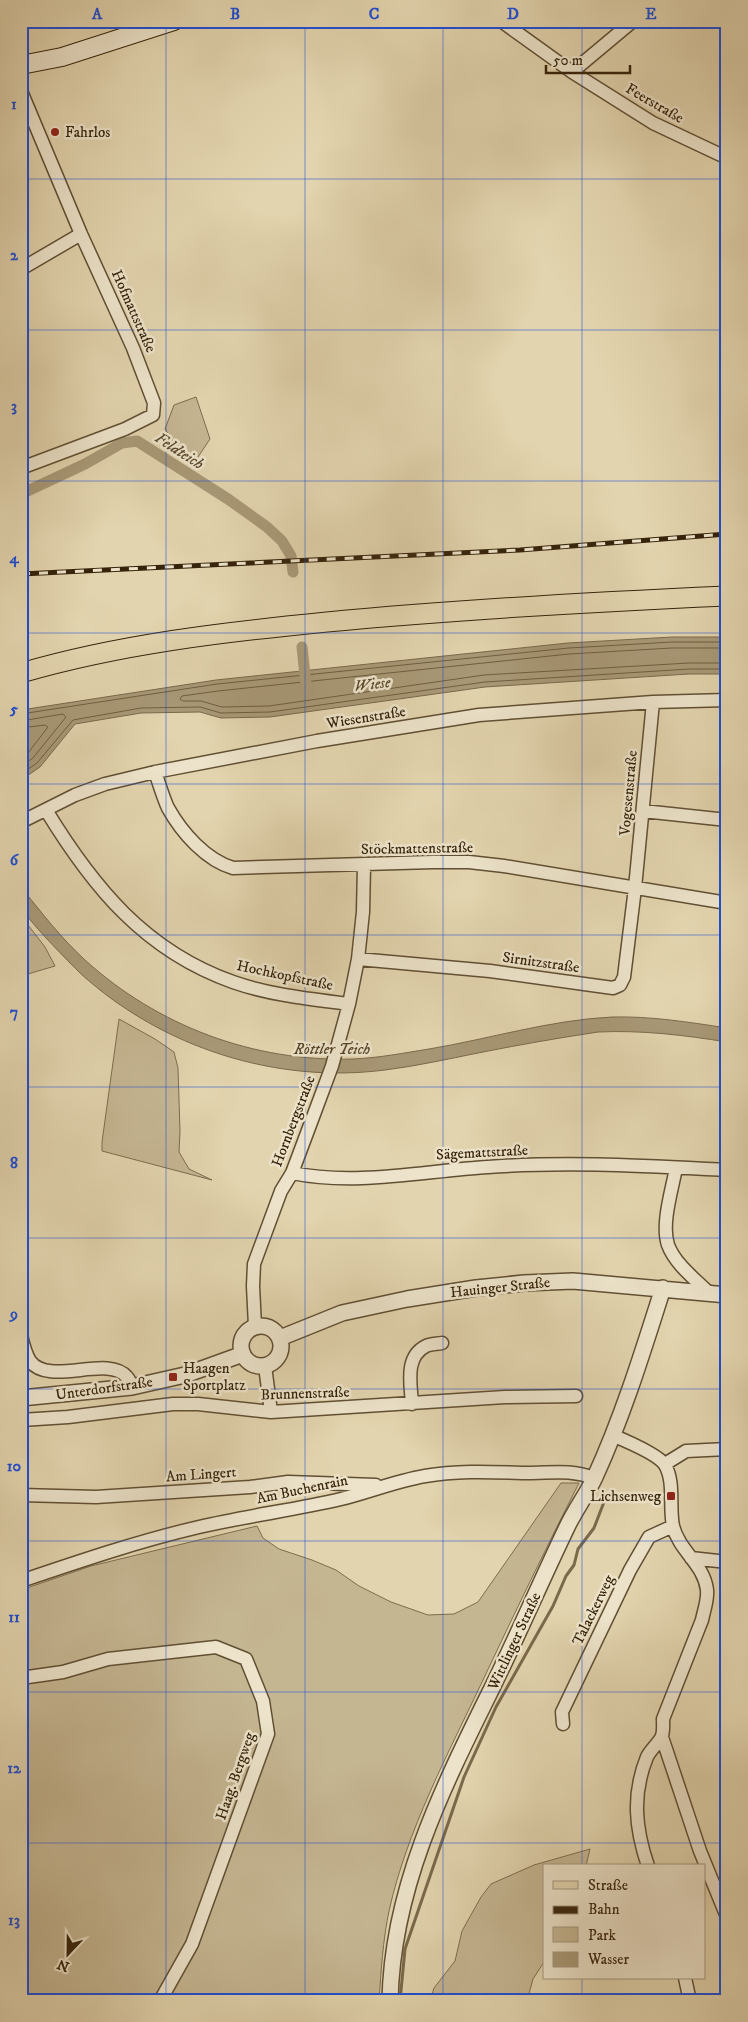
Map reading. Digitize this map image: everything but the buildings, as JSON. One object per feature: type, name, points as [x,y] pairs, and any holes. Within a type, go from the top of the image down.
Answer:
[{"type":"main road","points":[[21,65],[62,57],[127,29],[174,21]]},
{"type":"main road","points":[[21,673],[79,659],[166,642],[254,629],[421,613],[568,603],[727,596]]},
{"type":"street","name":"Feerstraße","points":[[501,21],[572,72],[653,123],[723,156]]},
{"type":"street","points":[[572,72],[633,21]]},
{"type":"street","name":"Hofmattstraße","points":[[21,91],[133,348],[154,403],[153,415],[126,429],[21,468]]},
{"type":"street","points":[[21,269],[82,234]]},
{"type":"street","name":"Wiesenstraße","points":[[21,822],[75,796],[106,784],[155,772],[317,741],[479,715],[652,702],[727,700]]},
{"type":"street","name":"Vogesenstraße","points":[[635,888],[652,702]]},
{"type":"street","name":"Stöckmattenstraße","points":[[155,772],[168,807],[178,823],[209,856],[224,866],[242,869],[408,862],[469,862],[504,866],[727,903]]},
{"type":"street","name":"Hochkopfstraße","points":[[46,810],[69,848],[116,906],[140,929],[179,956],[206,971],[234,982],[293,996],[349,1004]]},
{"type":"street","points":[[643,811],[727,820]]},
{"type":"street","name":"Hornbergstraße","points":[[255,1326],[253,1301],[254,1264],[281,1191],[292,1173],[326,1081],[349,1004],[358,959],[363,912],[364,865]]},
{"type":"street","name":"Sirnitzstraße","points":[[358,959],[490,971],[613,988],[620,985],[624,977],[635,888]]},
{"type":"street","name":"Sägemattstraße","points":[[292,1173],[315,1178],[366,1178],[495,1166],[601,1163],[727,1170]]},
{"type":"street","points":[[676,1168],[665,1227],[668,1246],[680,1264],[709,1293]]},
{"type":"street","name":"Hauinger Straße","points":[[280,1338],[342,1313],[407,1299],[476,1288],[524,1283],[573,1281],[727,1295]]},
{"type":"street","name":"Wittlinger Straße","points":[[390,2001],[395,1946],[404,1900],[420,1846],[446,1781],[509,1653],[568,1525],[594,1478],[646,1344],[663,1288]]},
{"type":"street","points":[[255,1326],[265,1326],[274,1330],[280,1338],[281,1347],[279,1355],[273,1362],[265,1366],[256,1365],[248,1361],[242,1354],[241,1345],[243,1337],[248,1330],[255,1326]]},
{"type":"street","points":[[21,1335],[25,1351],[31,1362],[40,1368],[53,1371],[116,1370],[127,1376],[132,1387]]},
{"type":"street","points":[[412,1404],[410,1376],[414,1357],[425,1346],[442,1343]]},
{"type":"street","name":"Unterdorfstraße","points":[[21,1398],[132,1387],[185,1375],[242,1354]]},
{"type":"street","points":[[265,1366],[271,1412]]},
{"type":"street","name":"Brunnenstraße","points":[[21,1420],[68,1417],[173,1404],[198,1404],[271,1412],[505,1397],[576,1396]]},
{"type":"street","points":[[612,1435],[635,1444],[665,1464],[669,1476],[673,1526],[679,1542],[703,1574],[707,1590],[706,1605],[663,1719],[662,1737],[705,1864]]},
{"type":"street","points":[[665,1464],[686,1451],[727,1449]]},
{"type":"street","name":"Am Buchenrain","points":[[21,1581],[96,1556],[198,1527],[342,1499],[383,1486],[425,1476],[466,1471],[529,1473],[566,1471],[579,1472],[594,1478]]},
{"type":"street","name":"Am Lingert","points":[[21,1495],[96,1497],[250,1487],[288,1482],[383,1486]]},
{"type":"street","name":"Talackerweg","points":[[563,1724],[562,1712],[635,1562],[649,1537],[673,1526]]},
{"type":"street","points":[[691,1558],[727,1562]]},
{"type":"street","name":"Haag. Bergweg","points":[[21,1678],[63,1672],[108,1659],[216,1647],[246,1659],[262,1700],[268,1734],[192,1944],[160,2001]]},
{"type":"street","points":[[647,1864],[637,1826],[636,1799],[646,1759],[649,1752],[662,1737]]},
{"type":"street","points":[[706,1866],[727,1917]]},
{"type":"street","points":[[685,1980],[690,2001]]},
{"type":"green space","points":[[196,397],[210,439],[196,460],[175,445],[165,429],[174,405]]},
{"type":"green space","points":[[21,916],[45,947],[55,966],[21,976]]},
{"type":"green space","points":[[119,1019],[174,1052],[178,1068],[179,1152],[189,1169],[212,1180],[102,1151]]},
{"type":"green space","points":[[561,1483],[579,1483],[443,1764],[406,1851],[387,1922],[382,1956],[379,2001],[21,2001],[21,1590],[91,1566],[257,1526],[263,1538],[279,1549],[336,1570],[359,1586],[391,1602],[428,1615],[454,1614],[478,1602]]},
{"type":"green space","points":[[590,1849],[586,1864],[543,1864],[543,1964],[533,1979],[527,2001],[430,2001],[434,1988],[455,1961],[462,1931],[481,1897],[491,1884],[534,1865]]},
{"type":"water","name":"Wiese","points":[[672,637],[727,637],[727,674],[689,674],[485,687],[270,717],[221,718],[200,712],[141,713],[75,724],[40,767],[21,780],[21,710],[216,680],[568,643]]},
{"type":"water","points":[[21,887],[51,925],[85,960],[113,983],[144,1004],[176,1021],[209,1035],[279,1054],[353,1059],[391,1055],[566,1022],[612,1017],[655,1018],[727,1028],[727,1042],[662,1034],[598,1032],[385,1070],[344,1073],[303,1071],[263,1065],[223,1055],[184,1041],[148,1022],[113,1000],[81,974],[30,920],[21,906]]},
{"type":"waterway","name":"Feldteich","points":[[21,494],[85,464],[122,443],[137,441],[228,499],[267,527],[282,541],[291,556],[293,572]]},
{"type":"waterway","name":"Feldteich","points":[[302,647],[306,685]]},
{"type":"waterway","points":[[400,2001],[405,1949],[464,1777],[496,1707],[553,1606],[566,1576],[574,1565],[578,1549],[594,1528],[604,1502]]},
{"type":"railway","points":[[21,574],[520,550],[727,534]]},
{"type":"place","name":"Fahrlos","points":[[55,132]]},
{"type":"place","name":"Haagen Sportplatz","points":[[173,1377]]},
{"type":"place","name":"Lichsenweg","points":[[671,1496]]},
{"type":"water label","name":"Röttler Teich","points":[[332,1048]]}]
